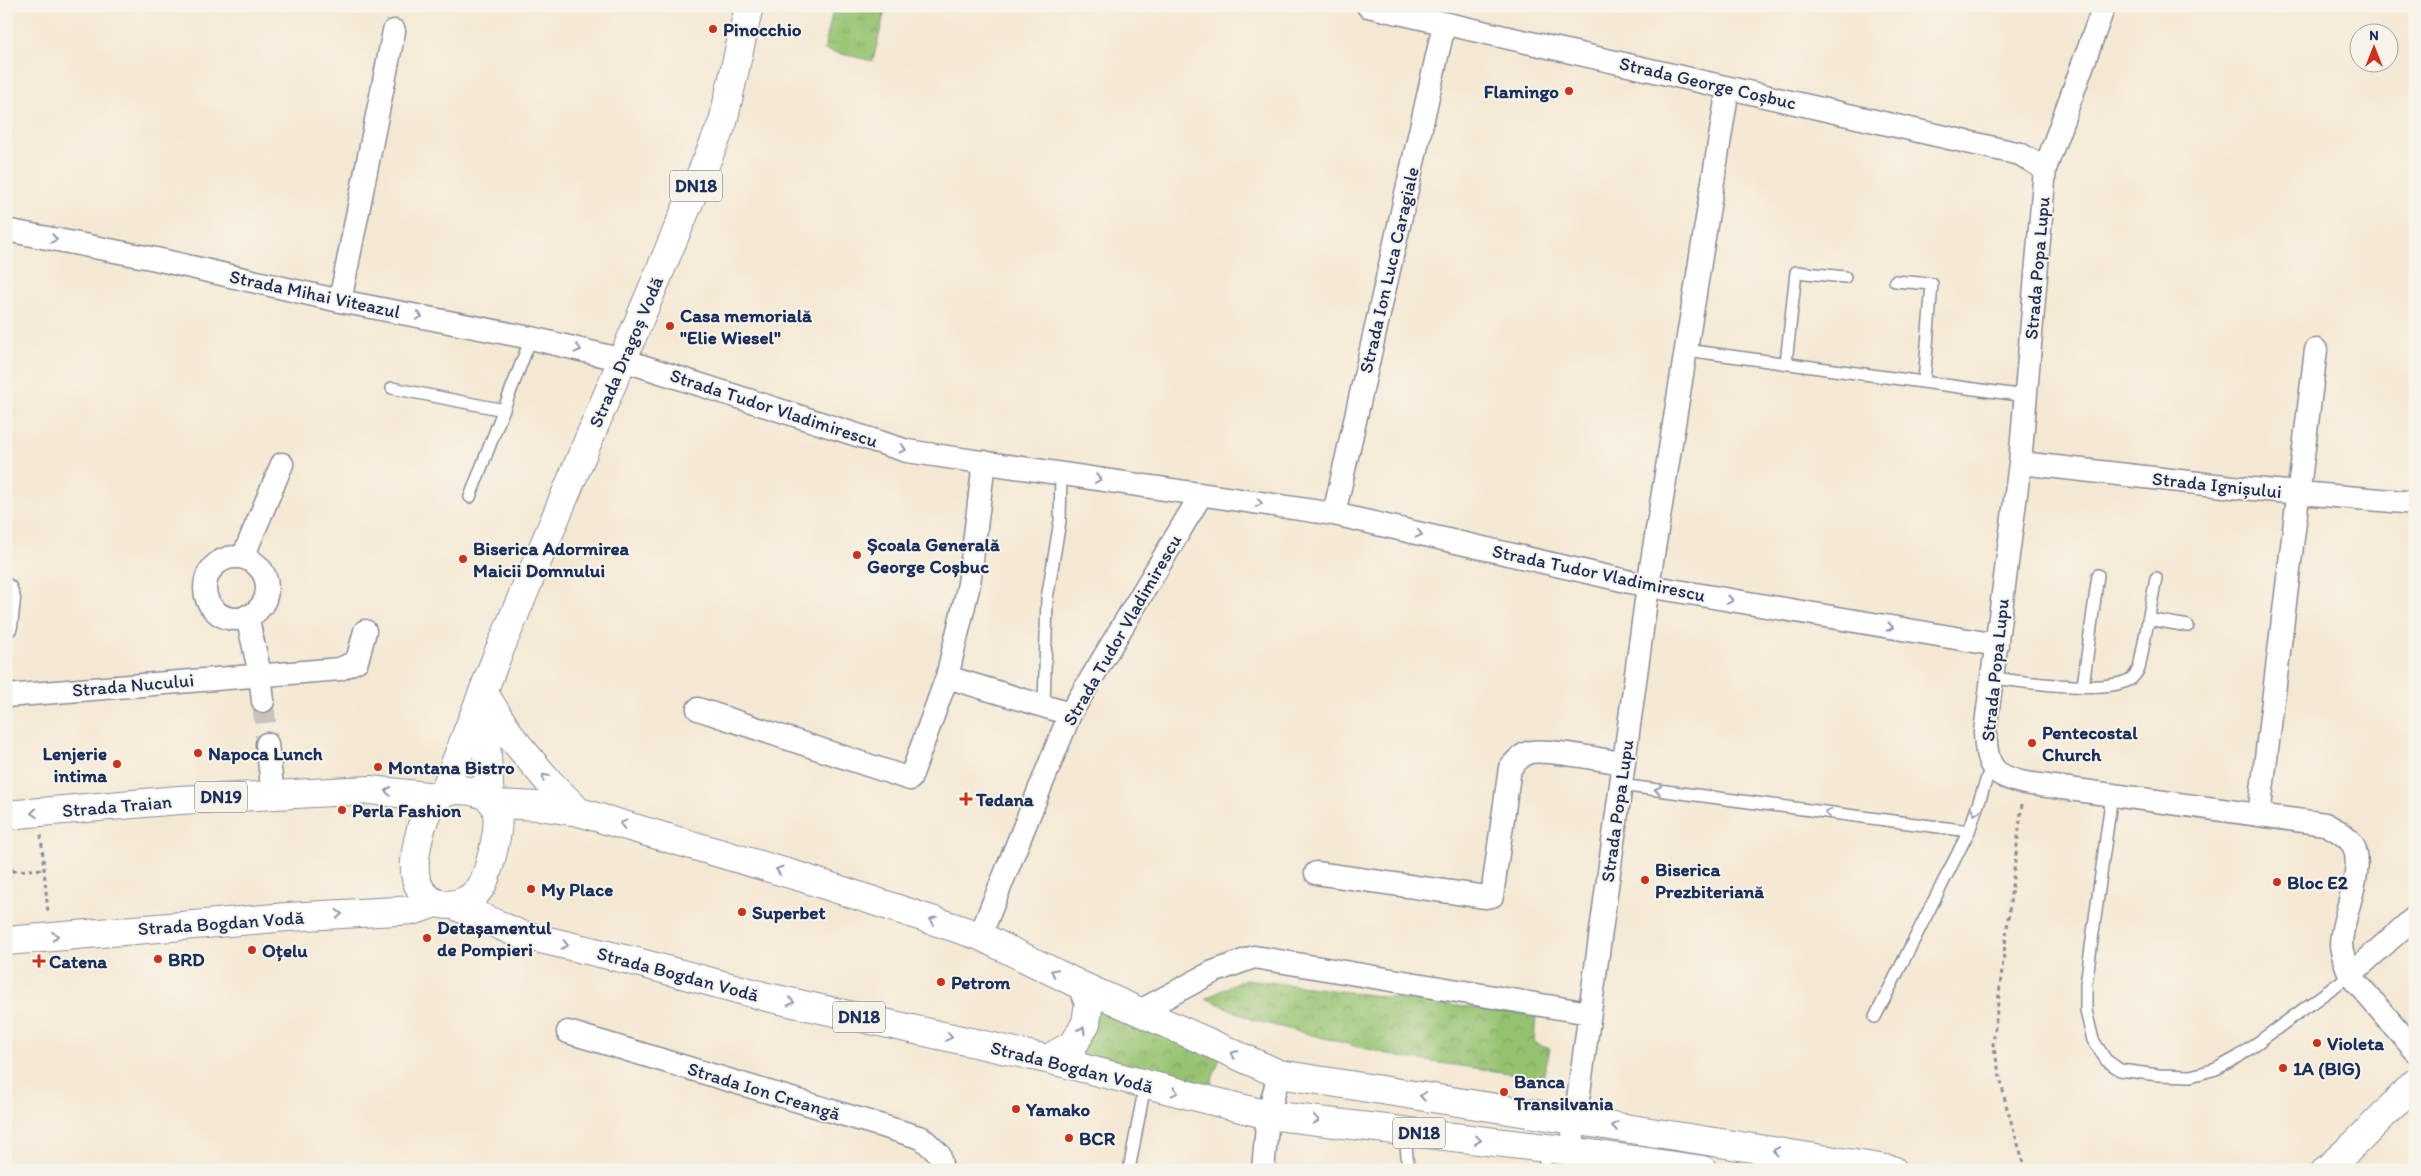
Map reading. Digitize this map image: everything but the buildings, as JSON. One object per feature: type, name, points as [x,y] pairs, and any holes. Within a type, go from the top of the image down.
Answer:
[{"type":"main road","name":"Strada Dragoș Vodă","points":[[440,795],[723,122],[749,6]]},
{"type":"main road","name":"Strada Dragoș Vodă","points":[[483,692],[493,801]]},
{"type":"main road","points":[[483,692],[512,738],[549,782],[579,812]]},
{"type":"main road","name":"Strada Traian","points":[[6,815],[273,794],[370,790],[440,795]]},
{"type":"main road","points":[[470,790],[480,792],[493,801],[499,822],[498,833],[481,886],[463,903],[444,904],[423,891],[417,882],[415,863],[424,823],[440,795],[470,790]]},
{"type":"main road","name":"DN18","points":[[493,801],[579,812],[804,878],[980,936],[1082,986],[1279,1074],[1893,1170]]},
{"type":"main road","name":"Strada Bogdan Vodă","points":[[6,941],[287,917],[415,910],[444,904],[520,934],[633,961],[767,997],[1047,1059],[1145,1085],[1268,1114],[1405,1131],[1559,1158],[1703,1170]]},
{"type":"main road","points":[[1047,1059],[1074,1044],[1086,1023],[1089,1003],[1082,986]]},
{"type":"main road","points":[[2326,1170],[2358,1141],[2415,1083]]},
{"type":"main road","points":[[2350,1170],[2358,1141]]},
{"type":"street","name":"Strada George Coșbuc","points":[[1368,6],[1444,25],[2020,154],[2045,169]]},
{"type":"street","name":"Strada Popa Lupu","points":[[2104,6],[2045,169],[2020,463],[1994,678],[1985,732],[1986,751],[1991,766],[2003,778],[2025,783],[2325,824],[2342,833],[2353,845],[2357,860],[2341,946],[2350,975],[2415,1050]]},
{"type":"street","name":"Strada Ion Luca Caragiale","points":[[1334,514],[1444,25]]},
{"type":"street","points":[[340,301],[394,31]]},
{"type":"street","name":"Strada Popa Lupu","points":[[1559,1158],[1575,1120],[1648,586],[1728,88]]},
{"type":"street","name":"Strada Mihai Viteazul","points":[[6,230],[156,259],[340,301],[531,338],[623,360]]},
{"type":"street","points":[[2259,815],[2271,702],[2316,350]]},
{"type":"street","name":"Strada Tudor Vladimirescu","points":[[623,360],[907,451],[1334,514],[1648,586],[1997,646]]},
{"type":"street","points":[[698,709],[910,779],[947,677],[969,584],[984,462]]},
{"type":"street","name":"Strada Ignișului","points":[[2020,463],[2299,494],[2415,503]]},
{"type":"street","points":[[243,557],[282,464]]},
{"type":"street","name":"Strada Tudor Vladimirescu","points":[[980,936],[1070,714],[1201,495]]},
{"type":"street","points":[[230,557],[243,557],[255,563],[263,574],[267,586],[265,599],[257,610],[247,616],[233,618],[221,615],[211,607],[205,595],[205,582],[210,570],[218,562],[230,557]]},
{"type":"street","points":[[6,590],[8,599],[6,626]]},
{"type":"street","points":[[247,616],[260,674],[263,701]]},
{"type":"street","name":"Strada Nucului","points":[[6,696],[340,669],[358,661],[365,631]]},
{"type":"street","points":[[947,677],[1070,714]]},
{"type":"street","points":[[267,744],[273,794]]},
{"type":"street","points":[[1316,873],[1486,897],[1492,896],[1510,768],[1519,758],[1531,752],[1545,753],[1622,774]]},
{"type":"street","points":[[2350,975],[2415,917]]},
{"type":"street","points":[[1140,1012],[1214,972],[1254,957],[1589,1013]]},
{"type":"street","name":"Strada Ion Creangă","points":[[568,1032],[922,1138],[939,1154],[942,1170]]},
{"type":"street","points":[[1262,1170],[1268,1114],[1279,1074]]},
{"type":"lane","points":[[1786,363],[1796,272],[1845,278]]},
{"type":"lane","points":[[1895,281],[1932,284],[1924,382]]},
{"type":"lane","points":[[470,497],[531,338]]},
{"type":"lane","points":[[1686,350],[2026,396]]},
{"type":"lane","points":[[392,388],[504,410]]},
{"type":"lane","points":[[1044,707],[1047,599],[1060,521],[1061,474]]},
{"type":"lane","points":[[2083,686],[2098,575]]},
{"type":"lane","points":[[1994,678],[2025,683],[2083,686],[2111,686],[2131,678],[2139,669],[2156,578]]},
{"type":"lane","points":[[2148,618],[2188,626]]},
{"type":"lane","points":[[1875,1017],[1969,831],[1991,766]]},
{"type":"lane","points":[[1622,774],[1969,831]]},
{"type":"lane","points":[[2112,794],[2086,984],[2086,1011],[2093,1040],[2106,1060],[2120,1070],[2158,1075],[2191,1076],[2216,1069],[2238,1057],[2350,975]]},
{"type":"lane","points":[[1129,1170],[1145,1085]]},
{"type":"lane","points":[[1405,1131],[1408,1170]]},
{"type":"path","points":[[2025,783],[1993,1044],[2006,1105],[2026,1170]]},
{"type":"path","points":[[40,812],[50,936]]},
{"type":"path","points":[[6,864],[10,865],[13,872],[10,878],[6,880]]},
{"type":"path","points":[[13,872],[44,869]]},
{"type":"green space","points":[[834,6],[886,6],[873,61],[824,50]]},
{"type":"green space","points":[[1245,979],[1536,1016],[1534,1043],[1550,1049],[1543,1078],[1399,1057],[1253,1020],[1206,998]]},
{"type":"green space","points":[[1095,1008],[1220,1058],[1209,1088],[1080,1057]]},
{"type":"tunnel","points":[[263,701],[267,744]]},
{"type":"place","name":"Pinocchio","points":[[713,29]]},
{"type":"place","name":"Flamingo","points":[[1569,91]]},
{"type":"place","name":"Casa memorială \"Elie Wiesel\"","points":[[670,326]]},
{"type":"place","name":"Școala Generală George Coșbuc","points":[[857,555]]},
{"type":"place","name":"Biserica Adormirea Maicii Domnului","points":[[463,559]]},
{"type":"place","name":"Pentecostal Church","points":[[2032,743]]},
{"type":"place","name":"Napoca Lunch","points":[[198,753]]},
{"type":"place","name":"Lenjerie intima","points":[[117,764]]},
{"type":"place","name":"Montana Bistro","points":[[378,767]]},
{"type":"place","name":"Tedana","points":[[966,799]]},
{"type":"place","name":"Perla Fashion","points":[[342,810]]},
{"type":"place","name":"Biserica Prezbiteriană","points":[[1645,880]]},
{"type":"place","name":"Bloc E2","points":[[2277,882]]},
{"type":"place","name":"My Place","points":[[531,889]]},
{"type":"place","name":"Superbet","points":[[742,912]]},
{"type":"place","name":"Detașamentul de Pompieri","points":[[427,938]]},
{"type":"place","name":"Oțelu","points":[[252,950]]},
{"type":"place","name":"BRD","points":[[158,959]]},
{"type":"place","name":"Catena","points":[[39,961]]},
{"type":"place","name":"Petrom","points":[[941,982]]},
{"type":"place","name":"Violeta","points":[[2317,1043]]},
{"type":"place","name":"1A (BIG)","points":[[2283,1068]]},
{"type":"place","name":"Banca Transilvania","points":[[1504,1092]]},
{"type":"place","name":"Yamako","points":[[1016,1109]]},
{"type":"place","name":"BCR","points":[[1069,1138]]}]
